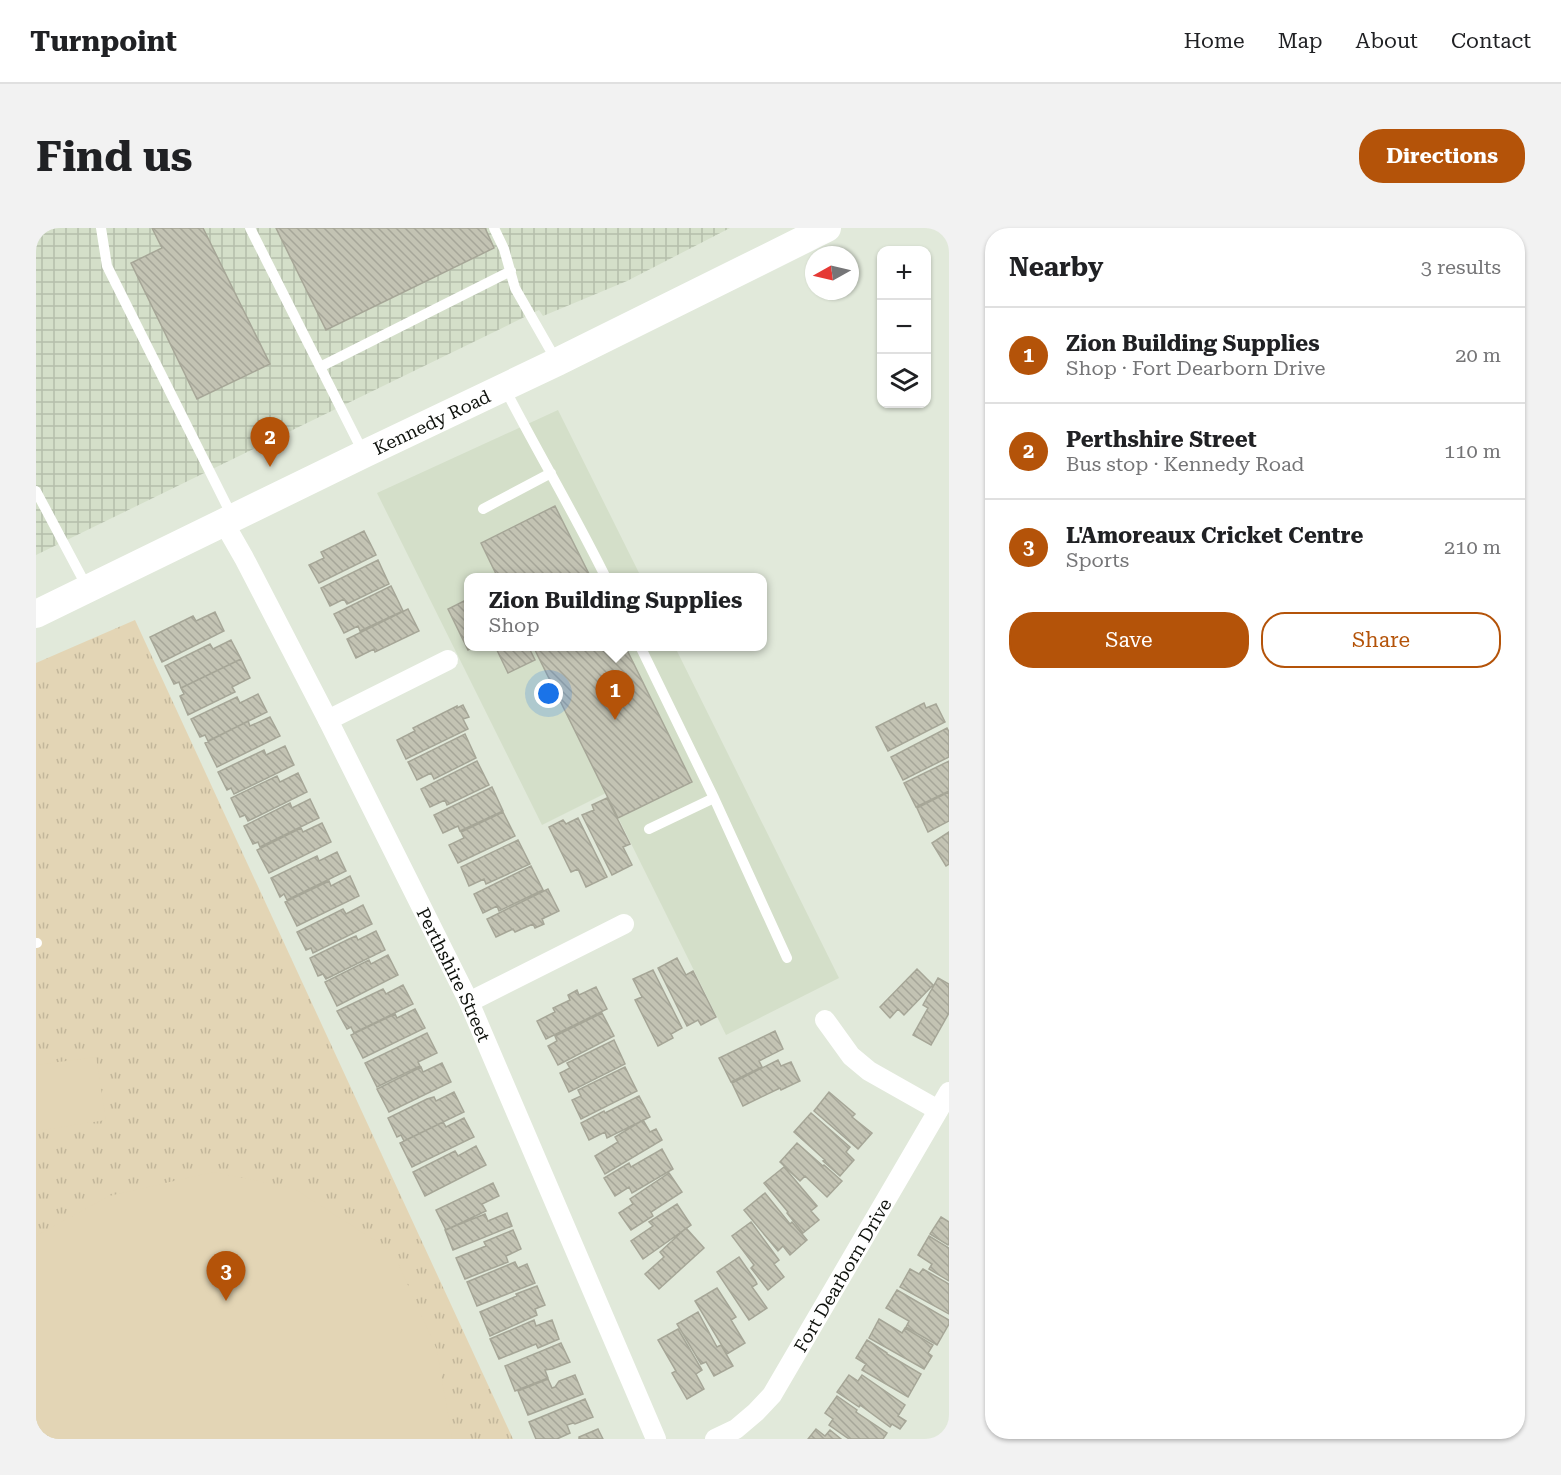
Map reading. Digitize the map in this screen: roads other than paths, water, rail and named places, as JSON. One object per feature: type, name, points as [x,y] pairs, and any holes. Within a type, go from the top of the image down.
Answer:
[{"type":"main road","name":"Kennedy Road","points":[[36,614],[557,362],[827,228]]},
{"type":"street","name":"Perthshire Street","points":[[228,521],[248,565],[469,1002],[656,1439]]},
{"type":"street","points":[[328,720],[448,660]]},
{"type":"street","points":[[469,1002],[624,924]]},
{"type":"street","points":[[825,1020],[851,1056],[869,1071],[938,1110]]},
{"type":"street","name":"Fort Dearborn Drive","points":[[715,1439],[736,1429],[772,1395],[949,1092]]},
{"type":"lane","points":[[101,228],[106,266],[228,521]]},
{"type":"lane","points":[[250,228],[364,454]]},
{"type":"lane","points":[[494,228],[504,249],[515,288],[557,362]]},
{"type":"lane","points":[[320,367],[511,272]]},
{"type":"lane","points":[[504,387],[603,573]]},
{"type":"lane","points":[[483,509],[551,473]]},
{"type":"lane","points":[[36,491],[88,589]]},
{"type":"lane","points":[[642,651],[714,798],[787,958]]},
{"type":"lane","points":[[649,829],[714,798]]},
{"type":"place","name":"Perthshire Street","points":[[270,467]]},
{"type":"place","name":"Zion Building Supplies","points":[[615,720]]},
{"type":"place","name":"L'Amoreaux Cricket Centre","points":[[226,1301]]}]
